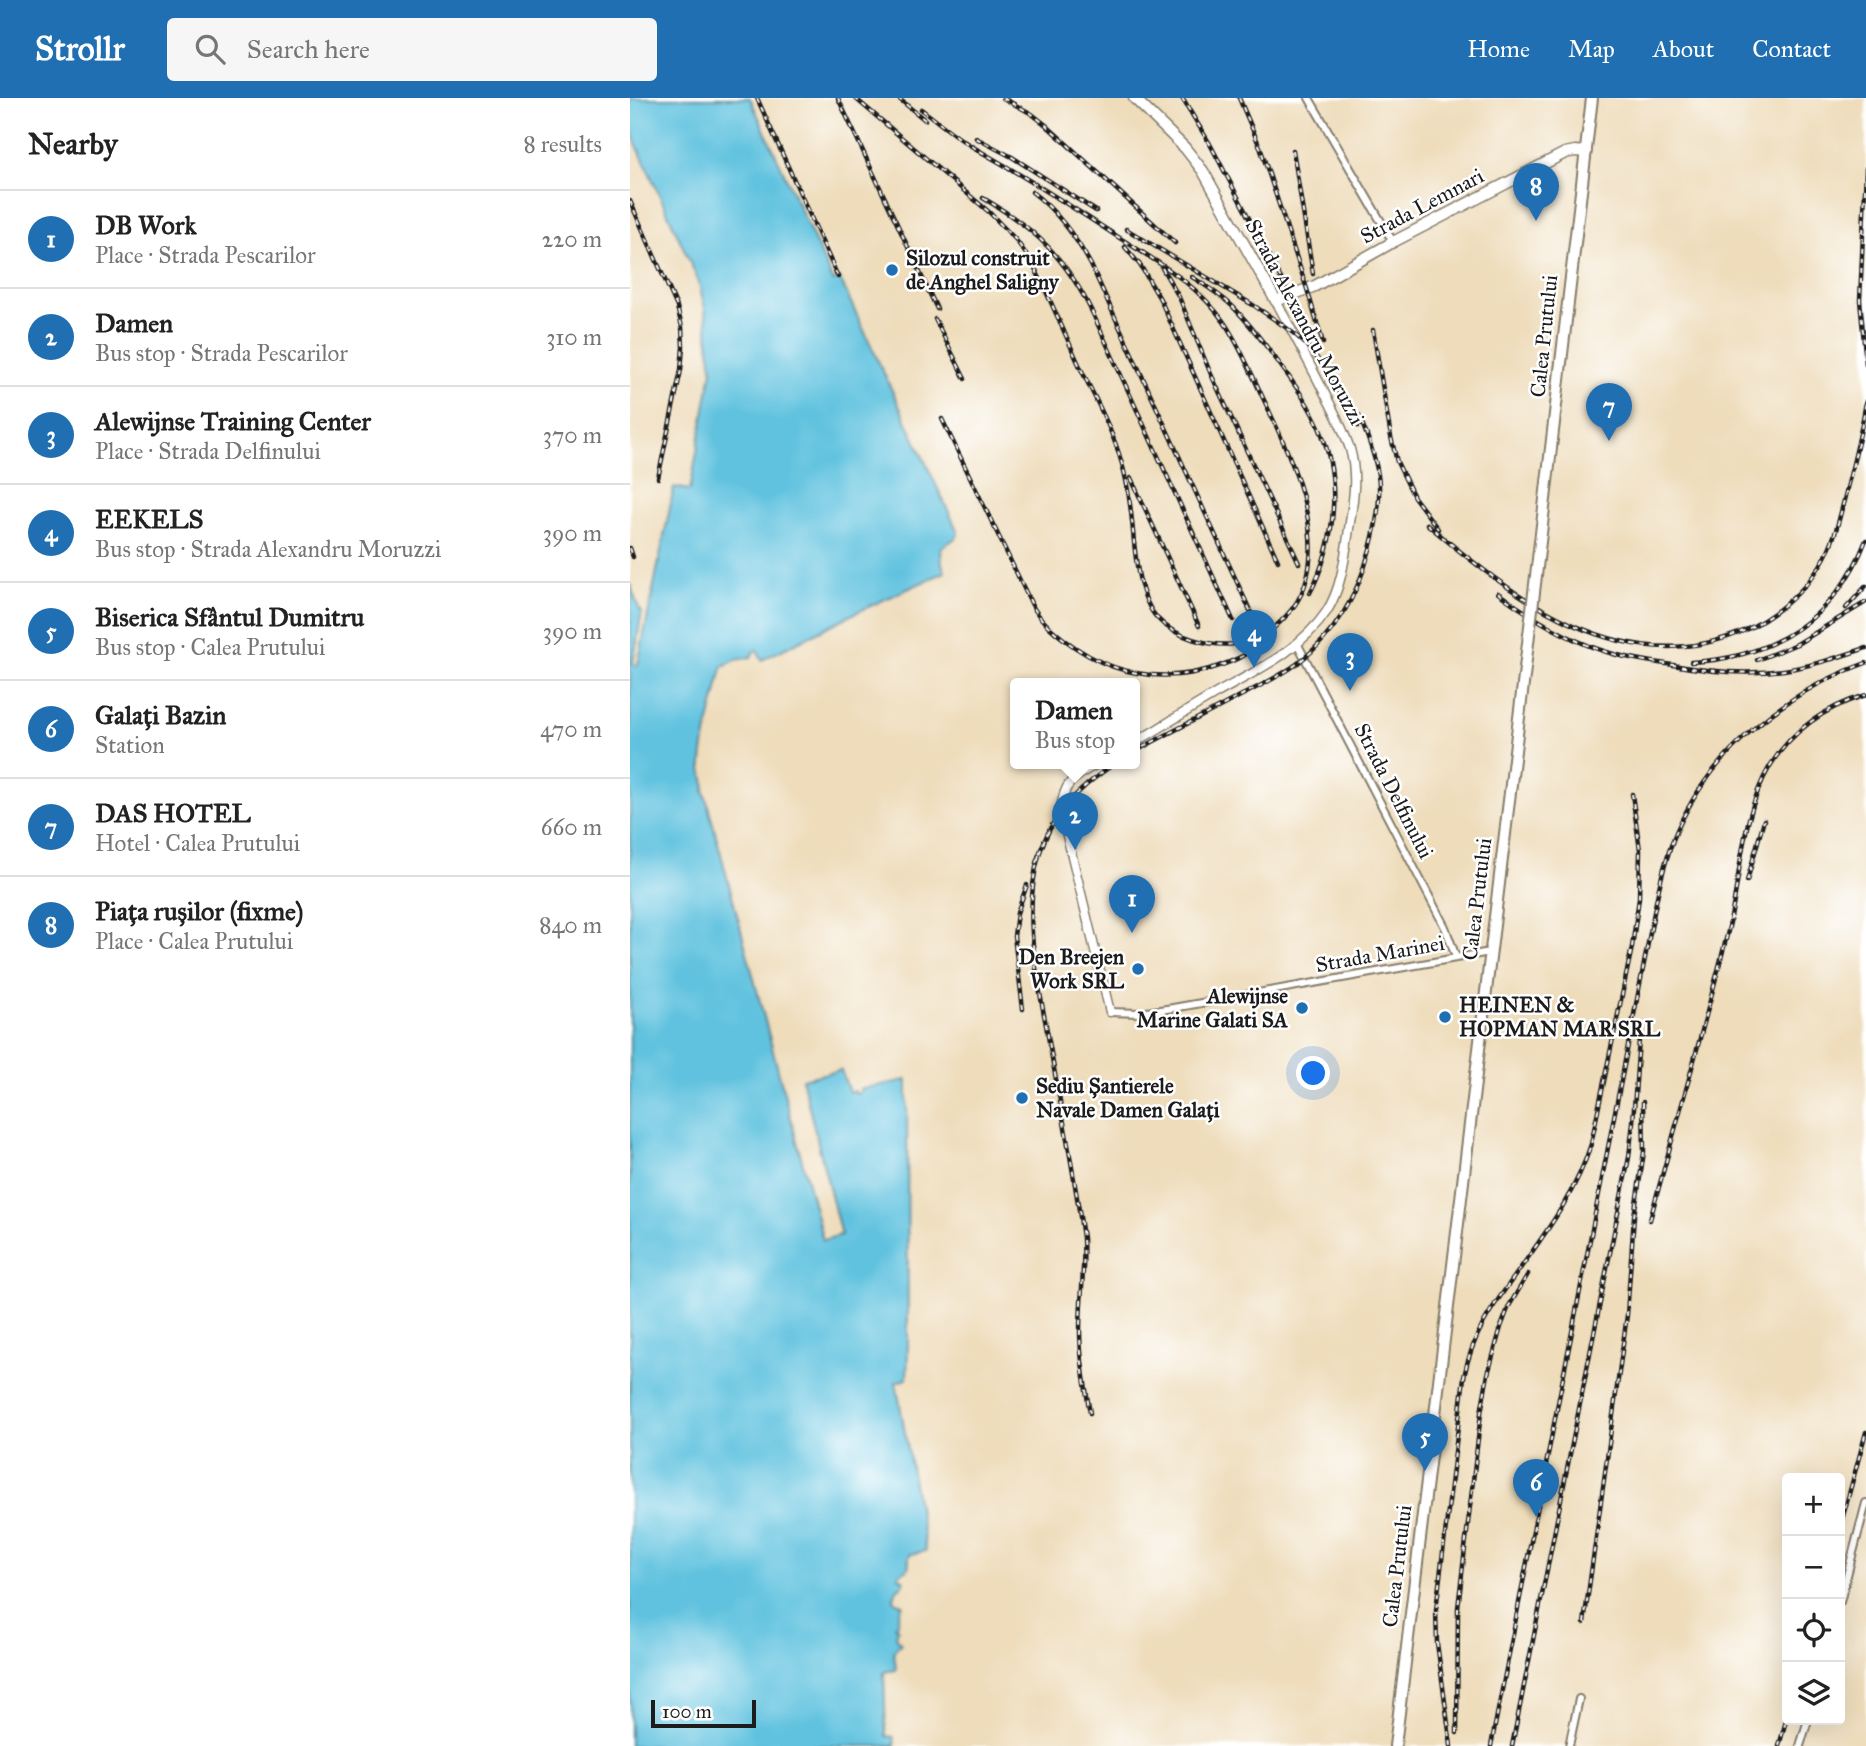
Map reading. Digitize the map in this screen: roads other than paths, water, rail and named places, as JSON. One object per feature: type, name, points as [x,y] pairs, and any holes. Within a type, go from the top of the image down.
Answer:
[{"type":"highway","name":"Calea Prutului","points":[[1395,1746],[1592,98]]},
{"type":"main road","name":"Strada Alexandru Moruzzi","points":[[1134,98],[1199,165],[1276,301]]},
{"type":"main road","name":"Strada Lemnari","points":[[1276,301],[1315,286],[1393,242],[1565,153],[1586,152]]},
{"type":"street","points":[[1309,98],[1393,242]]},
{"type":"street","name":"Strada Alexandru Moruzzi","points":[[1140,740],[1297,643],[1320,620],[1334,599],[1342,571],[1353,506],[1354,473],[1349,446],[1276,301]]},
{"type":"street","name":"Strada Delfinului","points":[[1297,643],[1445,927],[1456,957]]},
{"type":"street","points":[[1089,769],[1070,781],[1061,811],[1110,1012]]},
{"type":"street","name":"Strada Marinei","points":[[1110,1012],[1140,1013],[1173,1008],[1490,952]]},
{"type":"street","points":[[1841,1599],[1866,1503]]},
{"type":"street","points":[[1569,1746],[1579,1699]]},
{"type":"street","points":[[1800,1746],[1806,1725]]},
{"type":"water","points":[[630,98],[750,98],[833,281],[840,279],[958,532],[957,537],[941,548],[945,572],[762,660],[757,650],[751,657],[723,666],[702,763],[704,790],[823,1240],[841,1235],[802,1079],[841,1070],[849,1092],[855,1091],[856,1094],[860,1093],[860,1089],[907,1080],[907,1379],[896,1382],[926,1551],[909,1556],[909,1566],[899,1574],[904,1584],[897,1589],[894,1598],[903,1605],[895,1626],[898,1628],[896,1637],[901,1644],[894,1651],[896,1670],[884,1672],[886,1736],[894,1737],[895,1746],[630,1746],[630,584],[642,612],[633,663],[636,666],[674,487],[690,490],[712,370],[705,308],[698,280],[630,130]]},
{"type":"railway","points":[[757,98],[838,277]]},
{"type":"railway","points":[[838,98],[937,309]]},
{"type":"railway","points":[[855,98],[989,212],[1016,240],[1033,264],[1118,452],[1128,488],[1140,582],[1157,618],[1183,635],[1215,644],[1243,643],[1270,631],[1287,615],[1302,591],[1310,565],[1310,536],[1297,477],[1286,449],[1245,359],[1224,322],[1201,295],[1174,273],[965,142],[921,109]]},
{"type":"railway","points":[[898,98],[925,120]]},
{"type":"railway","points":[[1003,98],[1046,125],[1175,243]]},
{"type":"railway","points":[[1182,98],[1210,144],[1319,351]]},
{"type":"railway","points":[[1239,98],[1260,147],[1323,343]]},
{"type":"railway","points":[[976,138],[1012,157],[1096,211]]},
{"type":"railway","points":[[1293,150],[1313,274]]},
{"type":"railway","points":[[1866,168],[1860,300],[1866,364]]},
{"type":"railway","points":[[1032,192],[1066,226],[1091,265],[1254,619]]},
{"type":"railway","points":[[983,198],[1019,221],[1048,247],[1083,294],[1233,620]]},
{"type":"railway","points":[[630,201],[677,307],[682,327],[681,370],[658,478]]},
{"type":"railway","points":[[1126,229],[1253,305],[1297,336],[1323,366],[1358,426]]},
{"type":"railway","points":[[1125,247],[1140,265],[1160,299],[1278,561]]},
{"type":"railway","points":[[1162,268],[1179,297],[1210,372],[1299,563]]},
{"type":"railway","points":[[1192,277],[1226,301],[1249,324],[1294,384],[1319,427],[1331,468],[1333,511],[1326,553],[1310,593]]},
{"type":"railway","points":[[935,319],[965,379]]},
{"type":"railway","points":[[1373,330],[1397,462],[1414,497],[1438,529]]},
{"type":"railway","points":[[1427,524],[1496,579],[1572,624],[1612,639],[1654,646],[1697,645],[1741,632],[1763,620],[1796,595],[1814,574],[1831,545],[1838,525],[1866,401]]},
{"type":"railway","points":[[1140,749],[1291,668],[1312,652],[1344,612],[1365,566],[1378,512],[1377,467],[1359,416]]},
{"type":"railway","points":[[942,419],[1032,605],[1047,624],[1065,640],[1089,656],[1114,667],[1139,674],[1165,676],[1217,667],[1267,642]]},
{"type":"railway","points":[[1131,478],[1199,626]]},
{"type":"railway","points":[[1691,662],[1721,659],[1749,652],[1798,629],[1819,612],[1838,591],[1866,540]]},
{"type":"railway","points":[[630,548],[633,557]]},
{"type":"railway","points":[[1846,608],[1866,586]]},
{"type":"railway","points":[[1498,593],[1551,628],[1595,648],[1625,657],[1687,667],[1714,671],[1770,672],[1815,664],[1866,648]]},
{"type":"railway","points":[[1757,660],[1797,644],[1866,602]]},
{"type":"railway","points":[[1491,1746],[1657,897],[1671,846],[1692,801],[1710,774],[1755,727],[1808,690],[1866,663]]},
{"type":"railway","points":[[1650,1220],[1719,967],[1747,826],[1760,785],[1779,753],[1799,731],[1837,706],[1866,695]]},
{"type":"railway","points":[[1036,863],[1049,832],[1066,805],[1107,769]]},
{"type":"railway","points":[[1451,1746],[1437,1643],[1436,1610],[1464,1377],[1472,1348],[1484,1322],[1559,1212],[1577,1179],[1591,1144],[1632,947],[1639,898],[1640,850],[1632,794]]},
{"type":"railway","points":[[1747,881],[1764,820]]},
{"type":"railway","points":[[1039,855],[1032,900],[1033,945],[1083,1238],[1080,1341],[1090,1413]]},
{"type":"railway","points":[[1023,1009],[1014,936],[1017,913],[1027,885]]},
{"type":"railway","points":[[1512,1746],[1629,1157],[1640,1026]]},
{"type":"railway","points":[[1584,1623],[1627,1315],[1634,1216],[1644,1152],[1643,1102]]},
{"type":"railway","points":[[1457,1733],[1458,1608],[1481,1413],[1501,1327],[1509,1306],[1528,1274]]},
{"type":"railway","points":[[1845,1509],[1866,1432]]},
{"type":"railway","points":[[1779,1746],[1785,1725]]},
{"type":"place","name":"Piața rușilor (fixme)","points":[[1536,221]]},
{"type":"place","name":"Silozul construit de Anghel Saligny","points":[[892,270]]},
{"type":"place","name":"DAS HOTEL","points":[[1609,441]]},
{"type":"place","name":"EEKELS","points":[[1254,668]]},
{"type":"place","name":"Alewijnse Training Center","points":[[1350,691]]},
{"type":"place","name":"Damen","points":[[1075,850]]},
{"type":"place","name":"DB Work","points":[[1132,933]]},
{"type":"place","name":"Den Breejen Work SRL","points":[[1138,969]]},
{"type":"place","name":"Alewijnse Marine Galati SA","points":[[1302,1008]]},
{"type":"place","name":"HEINEN & HOPMAN MAR SRL","points":[[1445,1017]]},
{"type":"place","name":"Sediu Șantierele Navale Damen Galați","points":[[1022,1098]]},
{"type":"place","name":"Biserica Sfântul Dumitru","points":[[1425,1471]]},
{"type":"place","name":"Galați Bazin","points":[[1536,1517]]}]
